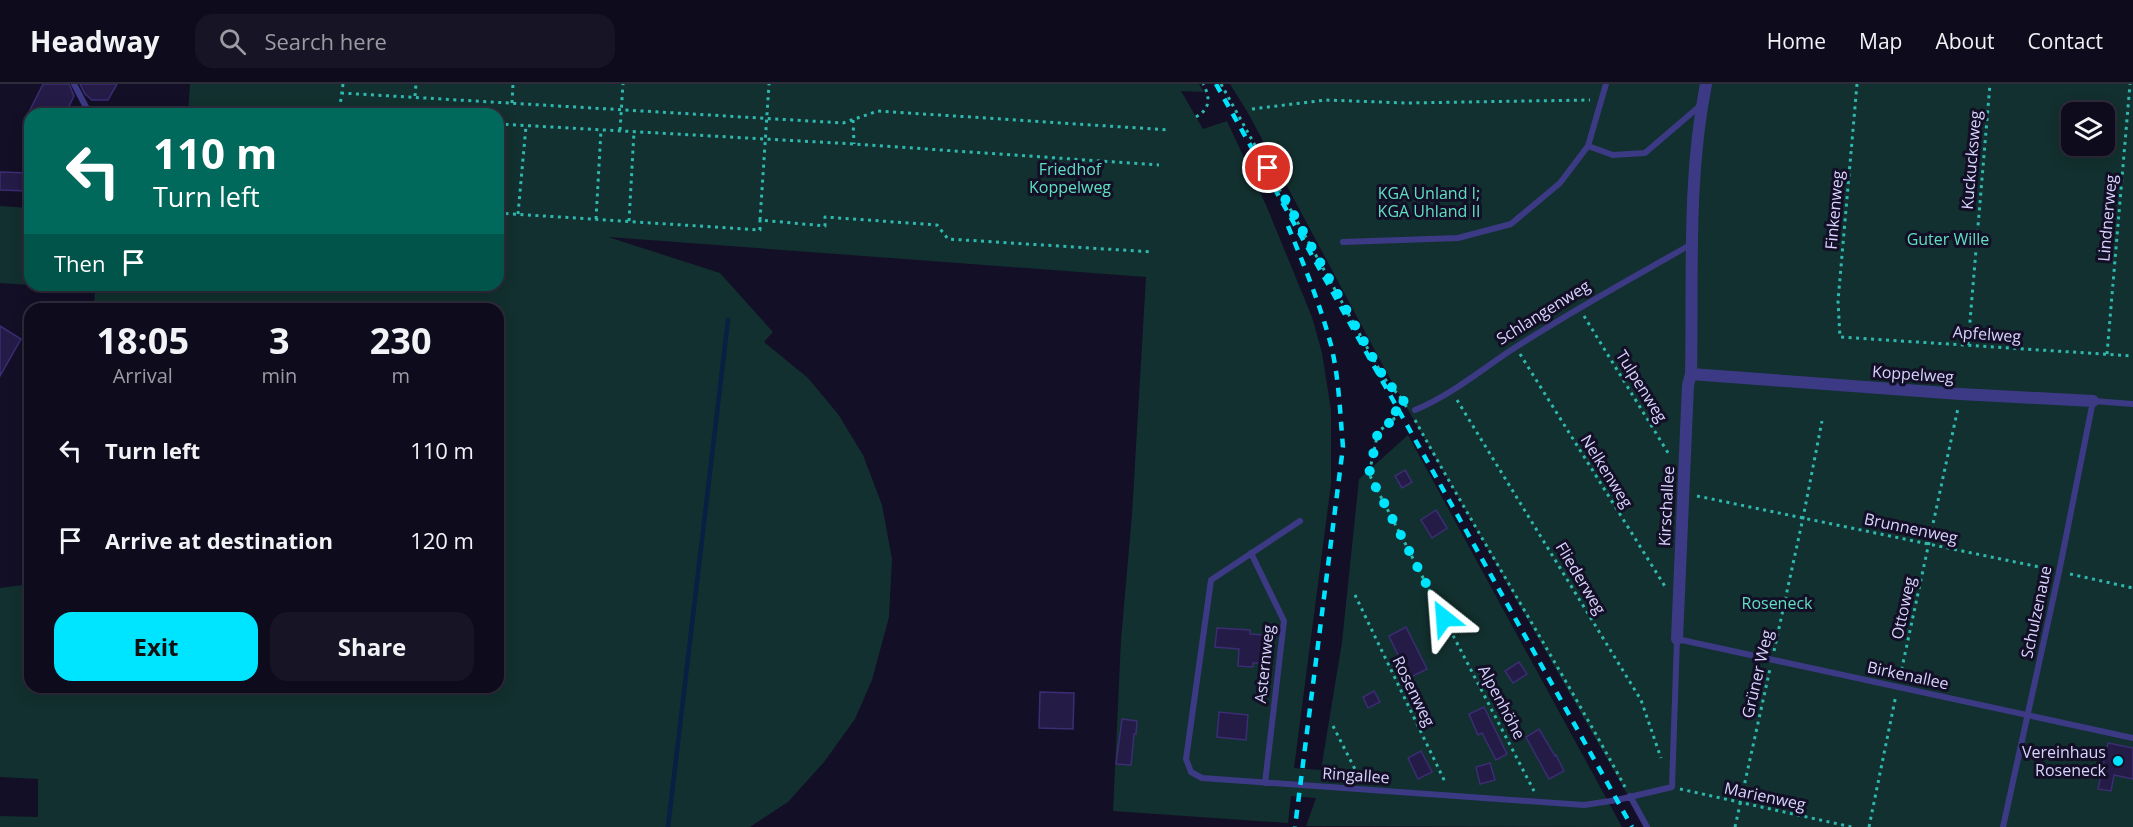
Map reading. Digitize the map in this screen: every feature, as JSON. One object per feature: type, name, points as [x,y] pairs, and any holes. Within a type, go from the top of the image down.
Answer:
[{"type":"street","points":[[1691,374],[1690,245],[1695,156],[1706,84]]},
{"type":"street","name":"Koppelweg","points":[[1691,374],[2093,402]]},
{"type":"street","name":"Kirschallee","points":[[1677,639],[1688,385],[1691,374]]},
{"type":"lane","points":[[74,84],[87,108]]},
{"type":"lane","points":[[1343,242],[1458,238],[1511,224],[1560,183],[1588,146],[1606,84]]},
{"type":"lane","points":[[1588,146],[1613,155],[1645,153],[1702,105]]},
{"type":"lane","name":"Schlangenweg","points":[[1410,408],[1433,403],[1579,308],[1690,245]]},
{"type":"lane","name":"Koppelweg","points":[[2093,402],[2133,404]]},
{"type":"lane","name":"Schulzenaue","points":[[2003,827],[2059,572],[2093,402]]},
{"type":"lane","name":"Ringallee","points":[[1300,521],[1211,580],[1186,759],[1191,772],[1202,778],[1584,805],[1672,787]]},
{"type":"lane","name":"Asternweg","points":[[1251,553],[1284,621],[1265,783]]},
{"type":"lane","points":[[1672,787],[1677,639]]},
{"type":"lane","name":"Birkenallee","points":[[1677,639],[2133,738]]},
{"type":"lane","points":[[1630,796],[1647,827]]},
{"type":"path","points":[[340,108],[343,84]]},
{"type":"path","points":[[415,96],[416,84]]},
{"type":"path","points":[[512,103],[513,84]]},
{"type":"path","points":[[620,131],[622,84]]},
{"type":"path","points":[[504,213],[760,230],[769,84]]},
{"type":"path","points":[[1196,117],[1203,113],[1209,100],[1203,84]]},
{"type":"path","points":[[1221,84],[1384,378],[1410,408],[1471,521],[1509,582],[1630,796]]},
{"type":"path","name":"Finkenweg","points":[[1840,337],[1838,301],[1857,84]]},
{"type":"path","name":"Kuckucksweg","points":[[1968,345],[1990,84]]},
{"type":"path","name":"Lindnerweg","points":[[2107,354],[2130,84]]},
{"type":"path","points":[[341,93],[843,123],[878,111],[1169,130]]},
{"type":"path","points":[[1252,109],[1326,100],[1406,103],[1601,100]]},
{"type":"path","points":[[853,120],[854,144]]},
{"type":"path","points":[[504,124],[854,144],[1159,165]]},
{"type":"path","points":[[518,214],[526,126]]},
{"type":"path","points":[[596,219],[601,130]]},
{"type":"path","points":[[629,221],[634,132]]},
{"type":"path","points":[[760,220],[825,226],[825,217],[937,225],[948,239],[1153,252]]},
{"type":"path","name":"Tulpenweg","points":[[1579,308],[1672,458]]},
{"type":"path","name":"Apfelweg","points":[[1840,337],[2133,356]]},
{"type":"path","name":"Nelkenweg","points":[[1516,347],[1678,607]]},
{"type":"path","name":"Fliederweg","points":[[1451,390],[1641,700],[1664,765]]},
{"type":"path","name":"Ottoweg","points":[[1869,827],[1960,394]]},
{"type":"path","name":"Alpenhöhe","points":[[1410,408],[1391,414],[1394,419],[1378,432],[1369,474],[1541,803]]},
{"type":"path","name":"Grüner Weg","points":[[1735,827],[1773,660],[1822,421]]},
{"type":"path","name":"Brunnenweg","points":[[1683,493],[2133,588]]},
{"type":"path","name":"Rosenweg","points":[[1355,595],[1452,797]]},
{"type":"path","points":[[1333,726],[1365,789]]},
{"type":"path","name":"Marienweg","points":[[1672,787],[1852,827]]},
{"type":"green space","name":"Friedhof Koppelweg","points":[[190,84],[1199,84],[1204,92],[1181,91],[1203,129],[1227,121],[1266,205],[1312,317],[1322,353],[1331,410],[1331,484],[1294,768],[1321,770],[1342,642],[1359,479],[1408,435],[1622,827],[1306,826],[1316,798],[1291,796],[1288,823],[1113,811],[1121,640],[1132,514],[1146,277],[608,237],[720,273],[773,332],[764,342],[808,378],[838,414],[863,455],[882,505],[892,559],[889,617],[872,680],[855,719],[824,762],[788,802],[750,827],[0,827],[0,816],[38,817],[38,779],[0,777],[0,588],[24,585],[24,693],[504,693],[504,303],[94,303],[95,291],[504,291],[504,108],[188,108]]},
{"type":"green space","name":"Roseneck","points":[[1230,84],[2133,84],[2133,827],[1646,827],[1387,373],[1248,113]]},
{"type":"green space","points":[[0,206],[24,208],[24,285],[0,283]]},
{"type":"building","points":[[43,84],[69,84],[74,96],[68,108],[31,108]]},
{"type":"building","points":[[80,84],[117,84],[108,100],[92,100],[85,94]]},
{"type":"building","points":[[0,172],[24,173],[24,191],[0,190]]},
{"type":"building","points":[[0,326],[21,339],[0,376]]},
{"type":"building","points":[[1405,470],[1412,482],[1402,488],[1395,476]]},
{"type":"building","points":[[1436,510],[1447,528],[1432,538],[1421,520]]},
{"type":"building","points":[[1406,627],[1427,669],[1409,678],[1389,636]]},
{"type":"building","points":[[1217,628],[1250,630],[1250,634],[1265,635],[1261,663],[1253,663],[1253,667],[1238,666],[1239,649],[1215,647]]},
{"type":"building","points":[[1519,662],[1527,674],[1513,683],[1505,671]]},
{"type":"building","points":[[1374,691],[1380,702],[1368,708],[1363,697]]},
{"type":"building","points":[[1040,692],[1074,693],[1073,729],[1039,728]]},
{"type":"building","points":[[1484,707],[1507,754],[1496,760],[1482,733],[1478,735],[1469,714]]},
{"type":"building","points":[[1219,712],[1248,715],[1246,740],[1217,737]]},
{"type":"building","points":[[1122,719],[1137,721],[1131,765],[1116,764]]},
{"type":"building","points":[[1539,729],[1564,771],[1549,779],[1526,737]]},
{"type":"building","name":"Vereinhaus Roseneck","points":[[2108,743],[2133,748],[2133,779],[2114,775],[2111,791],[2098,789]]},
{"type":"building","points":[[1421,751],[1432,772],[1418,779],[1408,758]]},
{"type":"building","points":[[1490,763],[1495,780],[1480,784],[1476,767]]},
{"type":"waterway","points":[[668,827],[728,320]]},
{"type":"railway","points":[[1216,84],[1632,827]]},
{"type":"railway","points":[[1288,226],[1317,300],[1334,357],[1343,447],[1295,827]]},
{"type":"place","name":"Vereinhaus Roseneck","points":[[2118,761]]},
{"type":"route","points":[[1268,168],[1384,378],[1407,405],[1391,414],[1394,419],[1378,432],[1369,474],[1444,618]]},
{"type":"park label","name":"KGA Unland I; KGA Uhland II","points":[[1429,202]]},
{"type":"park label","name":"Guter Wille","points":[[1948,239]]}]
